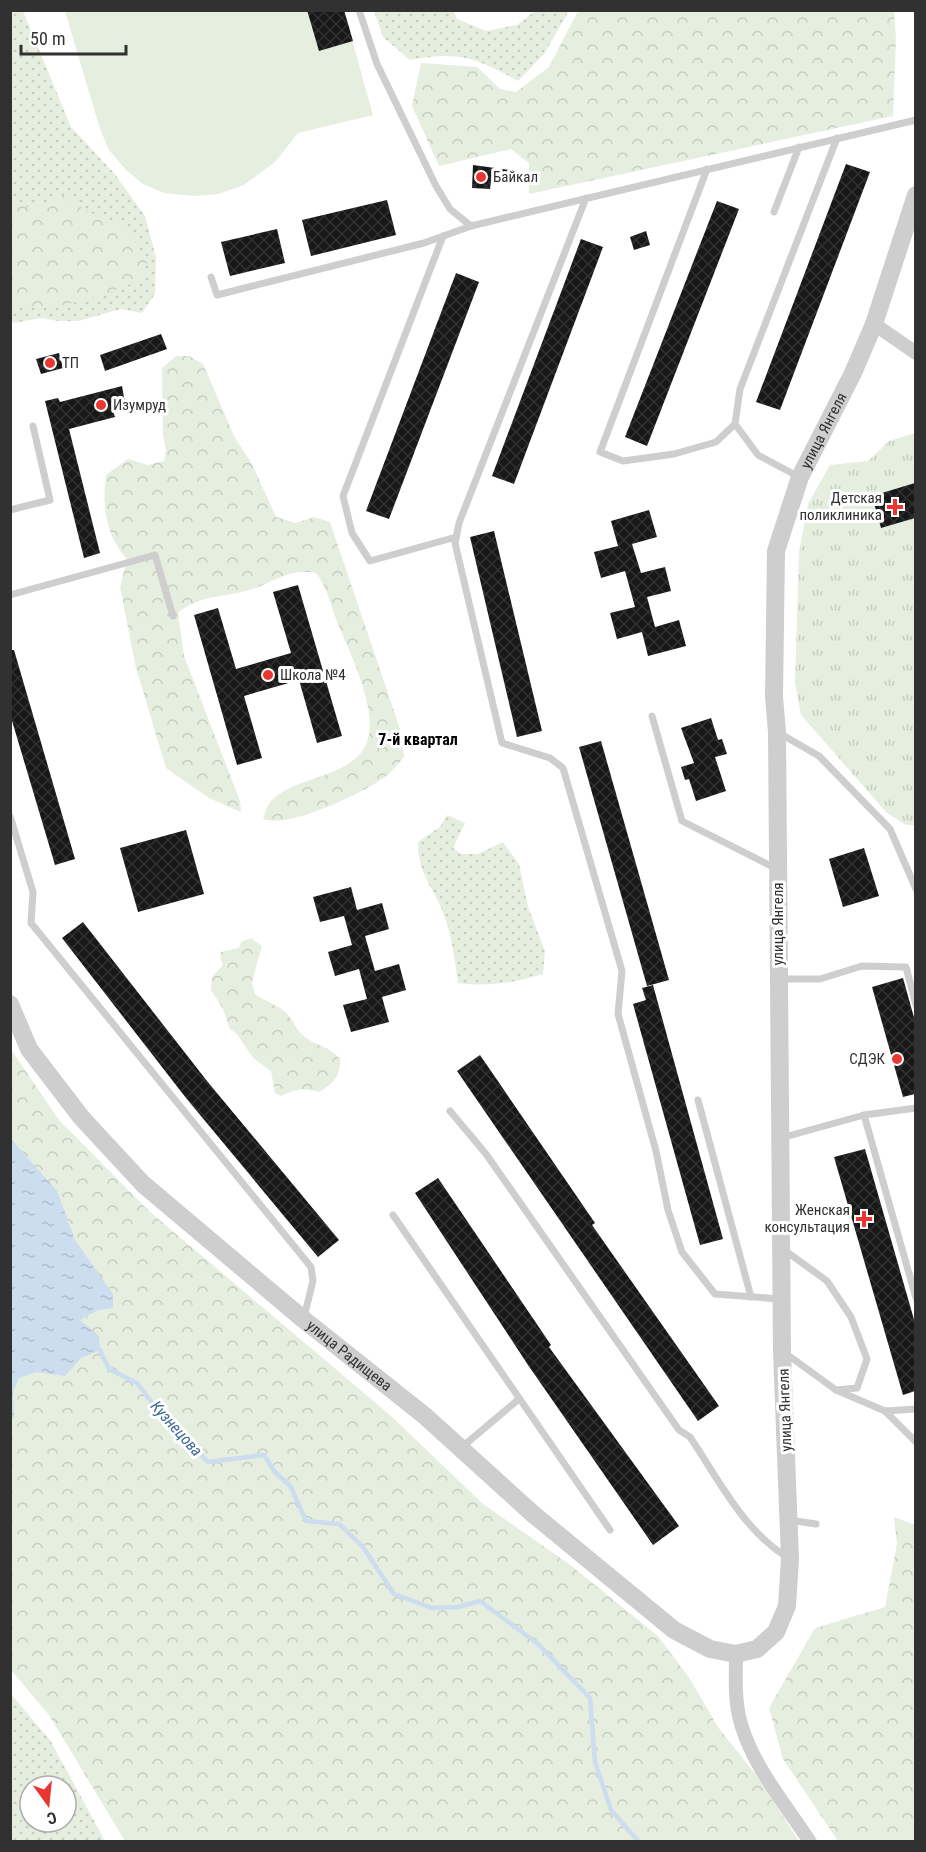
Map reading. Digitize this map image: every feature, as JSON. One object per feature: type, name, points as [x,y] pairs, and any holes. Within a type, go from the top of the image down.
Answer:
[{"type":"street","name":"улица Янгеля","points":[[736,1654],[756,1649],[776,1632],[787,1606],[790,1559],[781,1248],[777,732],[774,697],[776,551],[800,477],[853,374],[874,324],[915,195]]},
{"type":"street","points":[[874,324],[915,353]]},
{"type":"street","name":"улица Радищева","points":[[10,1004],[29,1049],[81,1117],[143,1184],[303,1319],[461,1447],[533,1514],[674,1630],[710,1649],[736,1654]]},
{"type":"street","points":[[736,1654],[735,1693],[741,1726],[751,1752],[810,1842]]},
{"type":"lane","points":[[360,10],[377,64],[436,186],[450,208],[471,226]]},
{"type":"lane","points":[[211,277],[216,295],[443,236],[471,226],[915,120]]},
{"type":"lane","points":[[707,169],[600,452],[623,461],[674,454],[716,442],[735,424],[740,389],[837,138]]},
{"type":"lane","points":[[774,212],[799,147]]},
{"type":"lane","points":[[586,198],[459,523],[455,543],[502,743],[550,758],[563,768],[622,971],[618,1014],[656,1151],[668,1210],[682,1252],[715,1294],[782,1299]]},
{"type":"lane","points":[[443,236],[343,496],[352,533],[370,561],[456,537]]},
{"type":"lane","points":[[735,424],[758,455],[800,477]]},
{"type":"lane","points":[[10,510],[50,500],[33,426]]},
{"type":"lane","points":[[10,595],[155,555],[173,616]]},
{"type":"lane","points":[[652,717],[682,821],[778,869]]},
{"type":"lane","points":[[777,732],[819,756],[890,829],[915,889]]},
{"type":"lane","points":[[10,816],[33,892],[31,923],[311,1267],[313,1281],[303,1319]]},
{"type":"lane","points":[[778,979],[820,979],[862,966],[906,967],[915,1005]]},
{"type":"lane","points":[[698,1100],[751,1297]]},
{"type":"lane","points":[[780,1139],[864,1115],[915,1108]]},
{"type":"lane","points":[[450,1111],[486,1154],[679,1430],[690,1437],[750,1528],[768,1545],[790,1559]]},
{"type":"lane","points":[[864,1115],[915,1298]]},
{"type":"lane","points":[[393,1215],[610,1530]]},
{"type":"lane","points":[[781,1248],[827,1281],[850,1317],[867,1359],[857,1388],[836,1390]]},
{"type":"lane","points":[[783,1352],[836,1390],[885,1411],[915,1442]]},
{"type":"lane","points":[[461,1447],[519,1399]]},
{"type":"lane","points":[[885,1411],[915,1409]]},
{"type":"lane","points":[[789,1520],[816,1524]]},
{"type":"green space","points":[[10,11],[23,11],[71,127],[114,173],[145,216],[156,257],[155,294],[142,313],[121,309],[78,321],[41,318],[14,323],[11,320]]},
{"type":"green space","points":[[65,11],[344,11],[373,115],[298,133],[275,162],[244,185],[218,194],[194,196],[164,193],[143,184],[125,169],[109,150],[100,129]]},
{"type":"green space","points":[[374,11],[454,11],[457,19],[486,31],[517,25],[535,11],[569,11],[544,54],[518,81],[490,66],[466,58],[442,56],[410,60],[383,37]]},
{"type":"green space","points":[[578,11],[894,11],[896,39],[893,116],[529,194],[529,163],[511,149],[439,166],[412,106],[421,63],[477,67],[500,89],[516,92],[549,67]]},
{"type":"green space","points":[[59,194],[89,212],[122,224],[148,260],[140,280],[77,302],[45,307],[11,305],[11,203],[31,208],[44,205]]},
{"type":"green space","points":[[176,356],[189,356],[203,364],[234,436],[252,464],[276,517],[296,523],[314,517],[330,522],[400,729],[404,757],[388,775],[343,800],[290,819],[275,821],[263,819],[270,802],[280,794],[350,763],[360,754],[368,741],[370,725],[368,706],[356,667],[326,589],[316,573],[299,572],[286,575],[258,587],[197,602],[178,613],[184,656],[240,801],[241,812],[209,798],[166,768],[136,668],[120,587],[127,559],[114,540],[107,519],[104,497],[106,475],[128,459],[147,465],[164,461],[166,451],[163,435],[162,368]]},
{"type":"green space","points":[[915,433],[915,825],[906,825],[886,812],[801,715],[795,683],[799,553],[808,504],[830,465],[868,461],[889,441]]},
{"type":"green space","points":[[447,815],[465,823],[453,848],[461,854],[478,854],[503,842],[519,864],[528,907],[545,951],[543,974],[501,983],[480,985],[458,983],[447,923],[423,872],[418,842],[440,827]]},
{"type":"green space","points":[[251,938],[262,946],[252,982],[255,994],[281,1009],[309,1040],[332,1051],[340,1059],[335,1079],[319,1092],[300,1090],[281,1096],[275,1093],[271,1071],[253,1058],[237,1034],[230,1029],[223,1009],[211,990],[212,977],[223,965],[221,952],[239,948],[241,942]]},
{"type":"green space","points":[[10,1048],[59,1120],[150,1212],[390,1415],[483,1504],[569,1564],[658,1636],[690,1679],[718,1727],[756,1775],[799,1841],[125,1841],[49,1715],[11,1670]]},
{"type":"green space","points":[[894,1517],[915,1525],[915,1841],[838,1841],[783,1759],[769,1708],[815,1628],[885,1607],[897,1544]]},
{"type":"green space","points":[[11,1694],[50,1740],[69,1774],[18,1774],[18,1834],[78,1834],[78,1791],[105,1841],[11,1841]]},
{"type":"water","points":[[11,1139],[57,1191],[75,1240],[113,1294],[113,1308],[98,1310],[80,1320],[99,1336],[100,1350],[81,1358],[65,1376],[36,1372],[19,1378],[13,1392],[14,1418],[11,1419]]},
{"type":"building","points":[[307,10],[344,10],[353,41],[319,51]]},
{"type":"building","points":[[846,164],[870,172],[780,410],[756,402]]},
{"type":"building","points":[[473,165],[517,171],[515,184],[491,181],[490,189],[472,188]]},
{"type":"building","points":[[387,200],[396,235],[311,256],[302,220]]},
{"type":"building","points":[[717,201],[739,209],[647,446],[625,437]]},
{"type":"building","points":[[277,229],[285,263],[230,276],[221,242]]},
{"type":"building","points":[[646,231],[650,245],[634,250],[630,237]]},
{"type":"building","points":[[581,239],[603,247],[514,484],[492,476]]},
{"type":"building","points":[[456,273],[479,282],[389,519],[366,511]]},
{"type":"building","points":[[161,334],[167,349],[105,371],[100,355]]},
{"type":"building","name":"ТП","points":[[59,353],[63,368],[41,374],[36,359]]},
{"type":"building","points":[[122,386],[125,403],[112,407],[115,417],[69,429],[100,553],[84,558],[45,401],[58,398],[60,402]]},
{"type":"building","name":"Детская поликлиника","points":[[915,483],[915,518],[881,528],[872,496]]},
{"type":"building","points":[[649,510],[657,537],[632,544],[641,573],[665,567],[671,591],[647,597],[655,627],[679,620],[686,646],[648,656],[642,632],[617,639],[610,613],[635,607],[625,571],[601,578],[594,552],[618,546],[611,521]]},
{"type":"building","points":[[494,531],[542,731],[517,737],[470,537]]},
{"type":"building","name":"Школа №4","points":[[298,585],[342,736],[317,743],[299,680],[244,696],[262,758],[237,765],[194,615],[218,608],[236,669],[291,653],[273,592]]},
{"type":"building","points":[[10,650],[14,650],[75,859],[55,865],[10,714]]},
{"type":"building","points":[[711,718],[718,740],[722,739],[727,754],[715,757],[726,791],[696,801],[689,779],[685,780],[681,767],[694,763],[681,728]]},
{"type":"building","points":[[601,741],[669,980],[647,986],[579,747]]},
{"type":"building","points":[[186,830],[204,894],[138,912],[120,848]]},
{"type":"building","points":[[864,848],[879,896],[843,907],[829,859]]},
{"type":"building","points":[[351,887],[357,910],[382,903],[389,929],[365,936],[375,971],[399,964],[406,990],[382,997],[389,1022],[351,1032],[343,1005],[367,999],[359,969],[335,976],[328,952],[352,945],[344,916],[320,922],[313,897]]},
{"type":"building","points":[[83,922],[207,1081],[339,1240],[318,1257],[186,1098],[62,938]]},
{"type":"building","points":[[903,978],[915,1021],[915,1094],[903,1097],[872,987]]},
{"type":"building","points":[[653,985],[723,1239],[700,1245],[633,1004],[646,1000],[642,988]]},
{"type":"building","points":[[480,1055],[595,1223],[592,1225],[719,1406],[698,1421],[457,1071]]},
{"type":"building","points":[[865,1149],[915,1323],[915,1391],[903,1395],[834,1157]]},
{"type":"building","points":[[438,1178],[551,1345],[549,1347],[679,1526],[653,1545],[528,1365],[415,1193]]},
{"type":"waterway","name":"Кузнецова","points":[[96,1348],[100,1350],[109,1369],[137,1383],[157,1409],[208,1462],[264,1455],[275,1472],[291,1487],[306,1521],[339,1524],[363,1547],[394,1594],[432,1608],[458,1607],[480,1601],[538,1644],[590,1698],[595,1762],[611,1810],[639,1842]]},
{"type":"place","name":"Байкал","points":[[481,177]]},
{"type":"place","name":"ТП","points":[[50,363]]},
{"type":"place","name":"Изумруд","points":[[101,405]]},
{"type":"place","name":"Детская поликлиника","points":[[895,507]]},
{"type":"place","name":"Школа №4","points":[[268,675]]},
{"type":"place","name":"СДЭК","points":[[897,1059]]},
{"type":"place","name":"Женская консультация","points":[[864,1219]]},
{"type":"district","name":"7-й квартал","points":[[418,739]]}]
